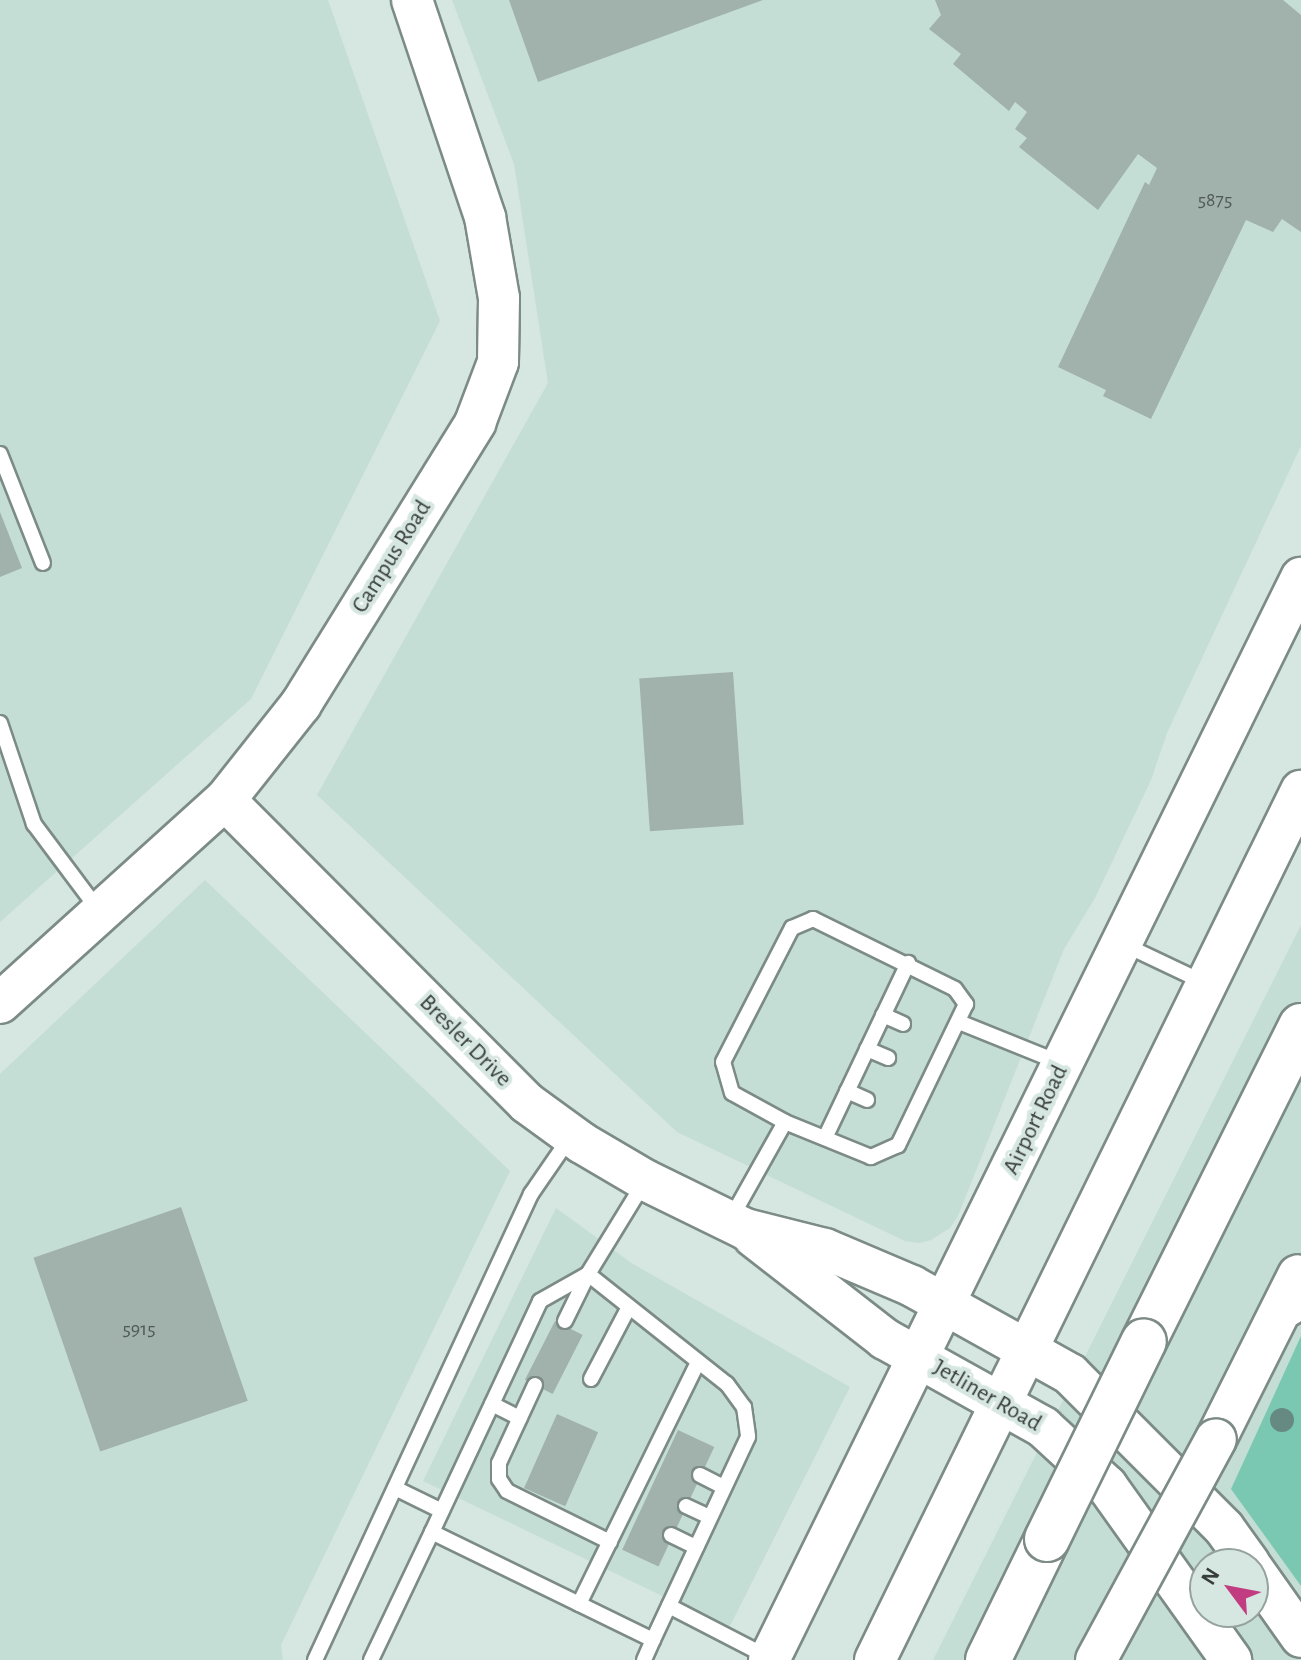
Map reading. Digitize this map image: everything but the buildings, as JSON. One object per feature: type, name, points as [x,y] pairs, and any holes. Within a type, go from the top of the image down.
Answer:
[{"type":"highway","points":[[988,1660],[1301,1026]]},
{"type":"street","name":"Campus Road","points":[[0,1003],[225,800],[301,704],[475,423],[498,362],[499,298],[485,217],[412,0]]},
{"type":"street","name":"Airport Road","points":[[770,1659],[1301,578]]},
{"type":"street","points":[[875,1660],[1301,791]]},
{"type":"street","name":"Bresler Drive","points":[[225,800],[527,1103],[572,1135],[645,1180],[737,1225],[825,1249],[947,1303]]},
{"type":"street","name":"Bresler Drive","points":[[737,1225],[885,1339],[920,1358]]},
{"type":"street","points":[[1096,1660],[1296,1284]]},
{"type":"street","points":[[947,1303],[1070,1374],[1224,1528],[1238,1548]]},
{"type":"street","name":"Jetliner Road","points":[[920,1358],[1043,1427],[1107,1486],[1231,1660]]},
{"type":"street","points":[[1269,1592],[1301,1637]]},
{"type":"lane","points":[[0,454],[43,563]]},
{"type":"lane","points":[[0,723],[34,824],[99,911]]},
{"type":"lane","points":[[813,919],[908,963],[955,989],[966,1004],[959,1022],[898,1145],[871,1157],[785,1122],[732,1093],[723,1062],[792,928],[813,919]]},
{"type":"lane","points":[[1122,944],[1207,984]]},
{"type":"lane","points":[[825,1138],[908,963]]},
{"type":"lane","points":[[883,1015],[903,1024]]},
{"type":"lane","points":[[959,1022],[1062,1064]]},
{"type":"lane","points":[[932,1036],[948,1043]]},
{"type":"lane","points":[[867,1049],[888,1058]]},
{"type":"lane","points":[[916,1071],[932,1078]]},
{"type":"lane","points":[[847,1091],[867,1100]]},
{"type":"lane","points":[[895,1112],[910,1119]]},
{"type":"lane","points":[[737,1225],[785,1122]]},
{"type":"lane","points":[[315,1660],[531,1194],[572,1135]]},
{"type":"lane","points":[[565,1321],[588,1274],[645,1180]]},
{"type":"lane","points":[[588,1274],[727,1384],[744,1407],[748,1437],[644,1660]]},
{"type":"lane","points":[[375,1657],[540,1301],[588,1274]]},
{"type":"lane","points":[[591,1379],[629,1307]]},
{"type":"lane","points":[[579,1604],[610,1542],[644,1486],[698,1362]]},
{"type":"lane","points":[[535,1385],[499,1463],[499,1479],[507,1491],[610,1542]]},
{"type":"lane","points":[[492,1404],[520,1418]]},
{"type":"lane","points":[[700,1475],[724,1487]]},
{"type":"lane","points":[[395,1488],[442,1511]]},
{"type":"lane","points":[[686,1506],[710,1517]]},
{"type":"lane","points":[[432,1532],[653,1640]]},
{"type":"lane","points":[[671,1535],[696,1547]]},
{"type":"lane","points":[[669,1606],[770,1659]]},
{"type":"shaded area","points":[[0,0],[328,0],[440,321],[251,699],[0,922]]},
{"type":"shaded area","points":[[452,0],[1301,0],[1301,446],[1167,733],[1151,780],[1095,898],[1064,949],[958,1216],[950,1228],[931,1240],[919,1243],[905,1241],[677,1132],[317,795],[548,383],[514,164]]},
{"type":"shaded area","points":[[205,880],[510,1171],[281,1645],[283,1660],[0,1660],[0,1074]]},
{"type":"shaded area","points":[[1301,925],[1301,1660],[933,1660]]},
{"type":"shaded area","points":[[556,1208],[633,1264],[850,1387],[729,1628],[423,1481]]},
{"type":"green space","points":[[1301,1336],[1301,1586],[1231,1489]]}]
